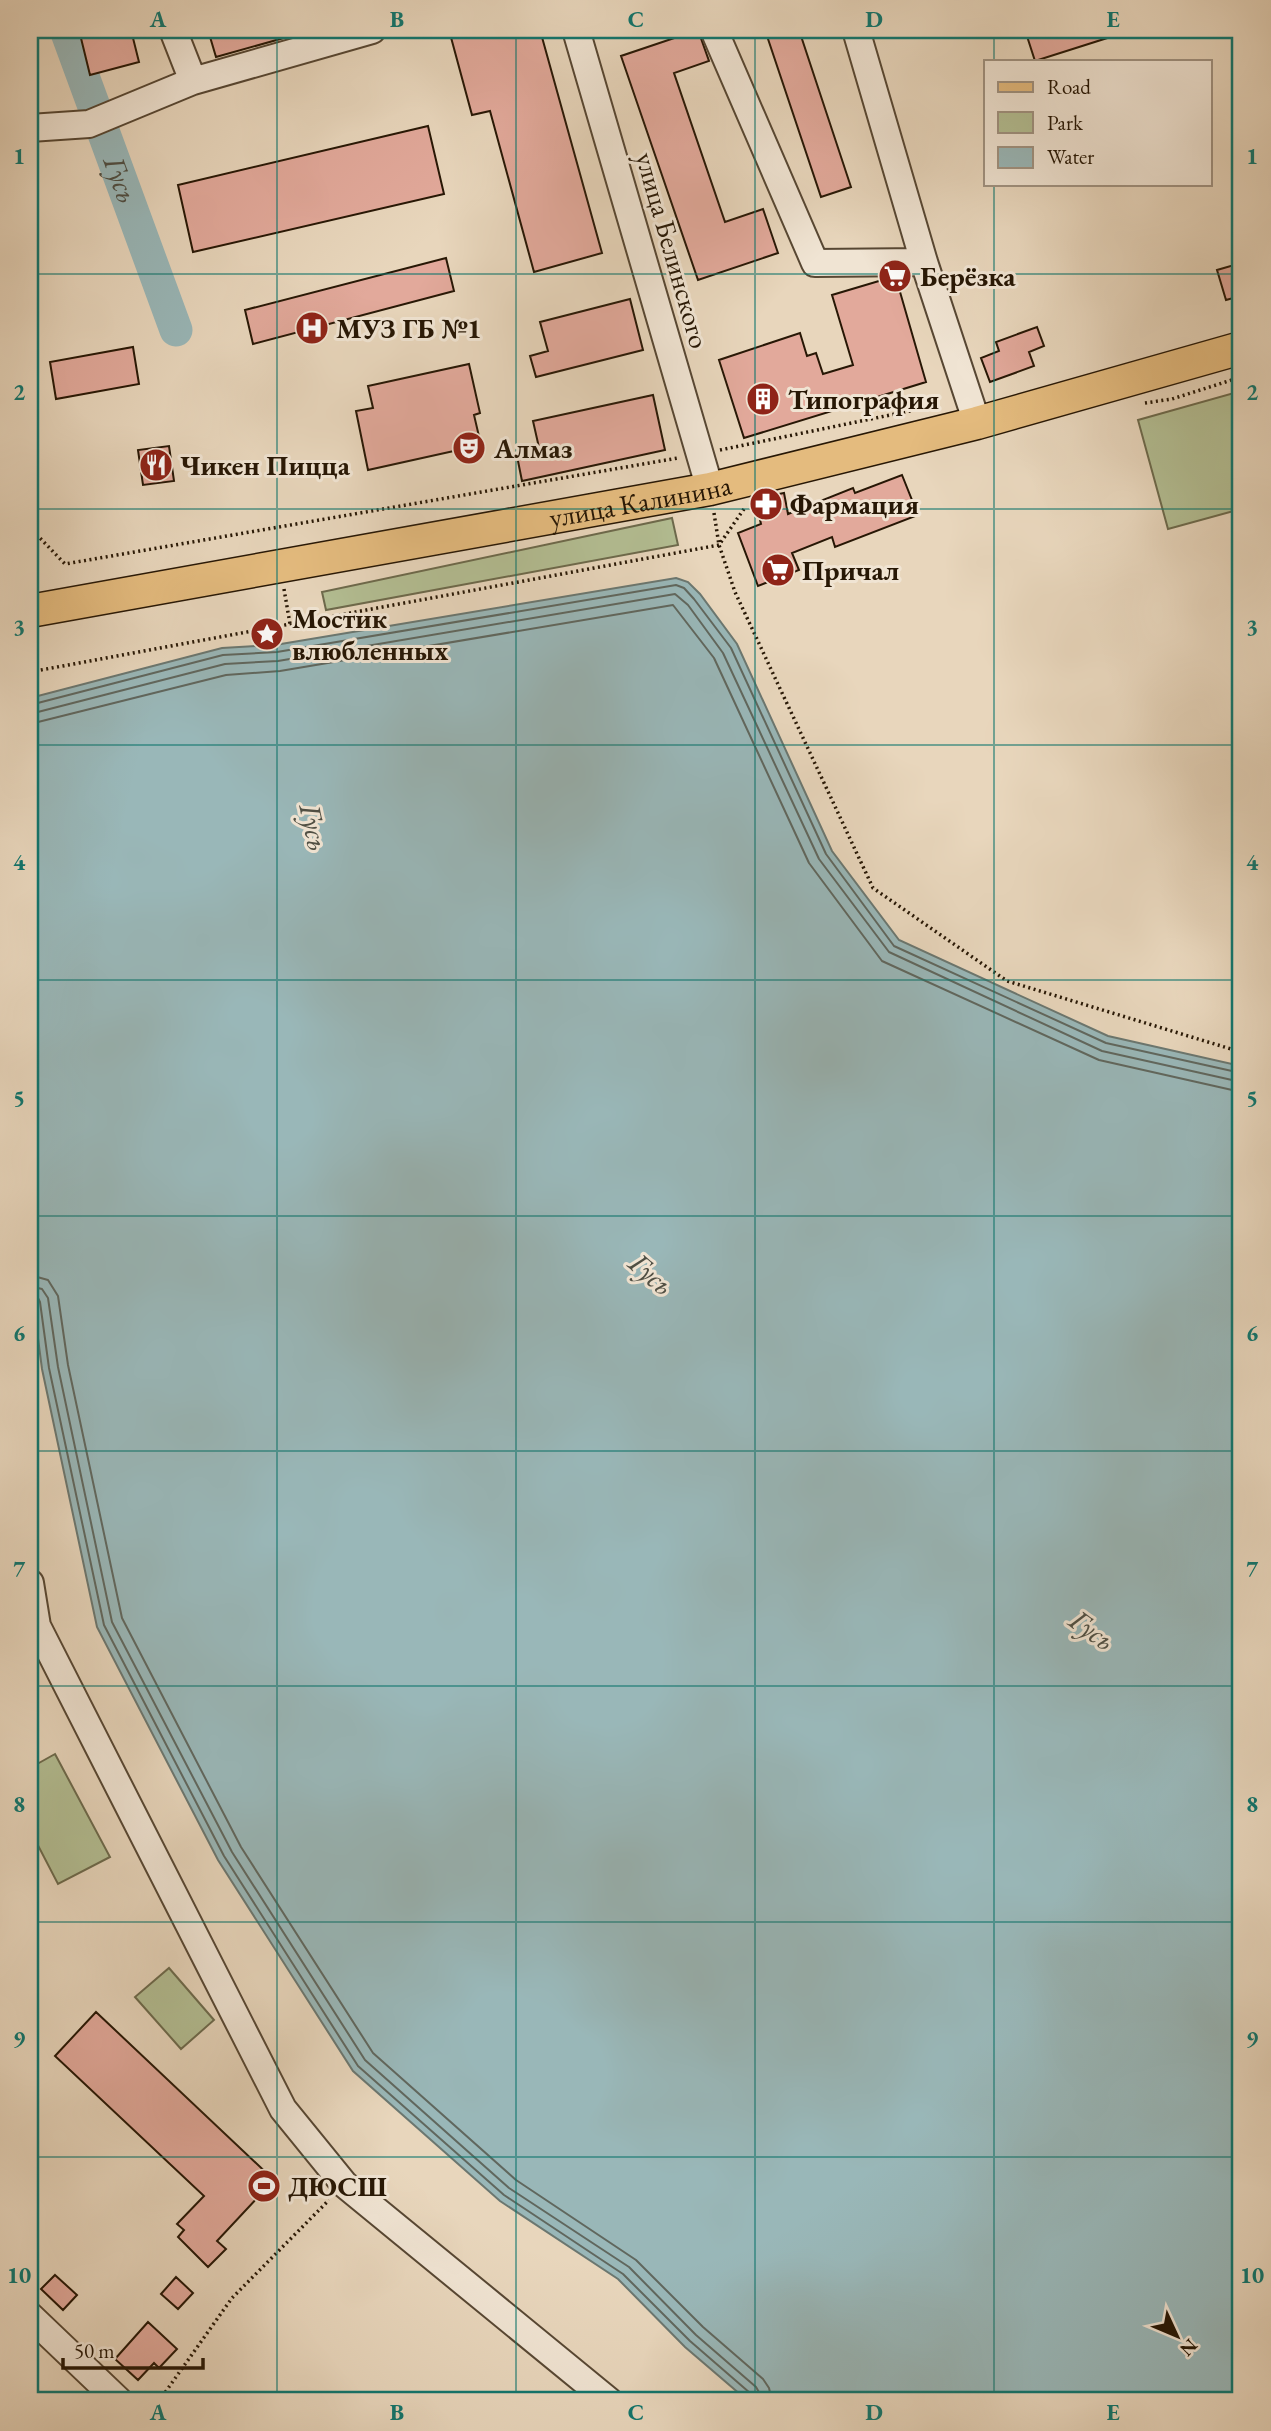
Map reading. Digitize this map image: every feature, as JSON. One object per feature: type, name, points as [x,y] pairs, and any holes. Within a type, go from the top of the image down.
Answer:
[{"type":"main road","name":"улица Калинина","points":[[30,611],[709,489],[973,411],[1241,348]]},
{"type":"street","points":[[173,30],[193,81]]},
{"type":"street","points":[[30,128],[99,120],[193,81],[372,30]]},
{"type":"street","name":"улица Белинского","points":[[576,30],[709,489]]},
{"type":"street","points":[[714,30],[815,263],[924,262]]},
{"type":"street","points":[[856,30],[924,262],[973,411]]},
{"type":"street","points":[[30,1583],[33,1628],[283,2109],[344,2184],[609,2401]]},
{"type":"street","points":[[30,2316],[120,2401]]},
{"type":"path","points":[[30,539],[39,537],[65,564],[699,454],[973,411]]},
{"type":"path","points":[[709,489],[719,545],[735,592],[873,888],[1007,981],[1241,1052]]},
{"type":"path","points":[[30,672],[719,545]]},
{"type":"path","points":[[159,2401],[232,2298],[344,2184]]},
{"type":"green space","points":[[1241,391],[1241,509],[1168,529],[1138,420]]},
{"type":"green space","points":[[672,518],[678,545],[326,610],[322,592]]},
{"type":"green space","points":[[55,1754],[110,1857],[58,1884],[30,1830],[30,1768]]},
{"type":"green space","points":[[169,1968],[214,2020],[181,2049],[135,1997]]},
{"type":"water","points":[[676,578],[688,582],[700,594],[737,644],[832,851],[899,940],[1108,1036],[1241,1066],[1241,2401],[748,2401],[685,2347],[618,2279],[500,2201],[353,2071],[218,1860],[97,1627],[42,1369],[30,1277],[30,698],[222,648],[275,645]]},
{"type":"building","points":[[79,30],[131,30],[139,62],[90,75]]},
{"type":"building","points":[[208,30],[298,30],[298,34],[216,57]]},
{"type":"building","points":[[449,30],[540,30],[602,253],[534,272],[490,111],[472,115]]},
{"type":"building","points":[[698,30],[709,61],[674,73],[725,222],[763,209],[778,253],[698,280],[621,56]]},
{"type":"building","points":[[765,30],[799,30],[851,187],[821,197]]},
{"type":"building","points":[[1025,30],[1122,30],[1123,33],[1038,60],[1035,60]]},
{"type":"building","points":[[428,126],[444,194],[193,252],[178,185]]},
{"type":"building","points":[[446,258],[454,291],[253,344],[245,310]]},
{"type":"building","points":[[1241,263],[1241,296],[1226,300],[1217,270]]},
{"type":"building","points":[[896,278],[926,382],[744,438],[719,360],[800,333],[807,356],[816,353],[823,374],[853,365],[832,295]]},
{"type":"building","points":[[630,299],[643,350],[536,377],[530,356],[548,351],[540,322]]},
{"type":"building","points":[[1037,327],[1044,346],[1029,352],[1034,366],[990,382],[981,358],[999,351],[996,342]]},
{"type":"building","points":[[133,347],[139,384],[56,399],[50,362]]},
{"type":"building","points":[[469,364],[480,413],[474,415],[481,445],[368,470],[356,411],[373,408],[368,386]]},
{"type":"building","points":[[653,395],[665,450],[522,481],[517,456],[540,452],[533,421]]},
{"type":"building","name":"Чикен Пицца","points":[[169,446],[174,481],[143,485],[138,450]]},
{"type":"building","points":[[902,475],[918,515],[835,547],[832,537],[792,553],[799,570],[758,586],[738,533],[761,524],[755,499],[784,493],[788,514],[853,488],[855,493]]},
{"type":"building","points":[[96,2012],[274,2180],[217,2241],[226,2249],[208,2267],[178,2237],[184,2230],[177,2224],[204,2196],[55,2056]]},
{"type":"building","points":[[55,2275],[77,2295],[63,2310],[41,2289]]},
{"type":"building","points":[[176,2277],[193,2293],[178,2309],[161,2294]]},
{"type":"building","points":[[148,2322],[177,2349],[159,2368],[154,2363],[138,2380],[115,2359]]},
{"type":"waterway","name":"Гусь","points":[[66,30],[176,330]]},
{"type":"place","name":"Берёзка","points":[[895,276]]},
{"type":"place","name":"МУЗ ГБ №1","points":[[312,328]]},
{"type":"place","name":"Типография","points":[[763,399]]},
{"type":"place","name":"Алмаз","points":[[469,448]]},
{"type":"place","name":"Чикен Пицца","points":[[156,465]]},
{"type":"place","name":"Фармация","points":[[766,504]]},
{"type":"place","name":"Причал","points":[[778,570]]},
{"type":"place","name":"Мостик влюбленных","points":[[267,634]]},
{"type":"place","name":"ДЮСШ","points":[[264,2186]]}]
